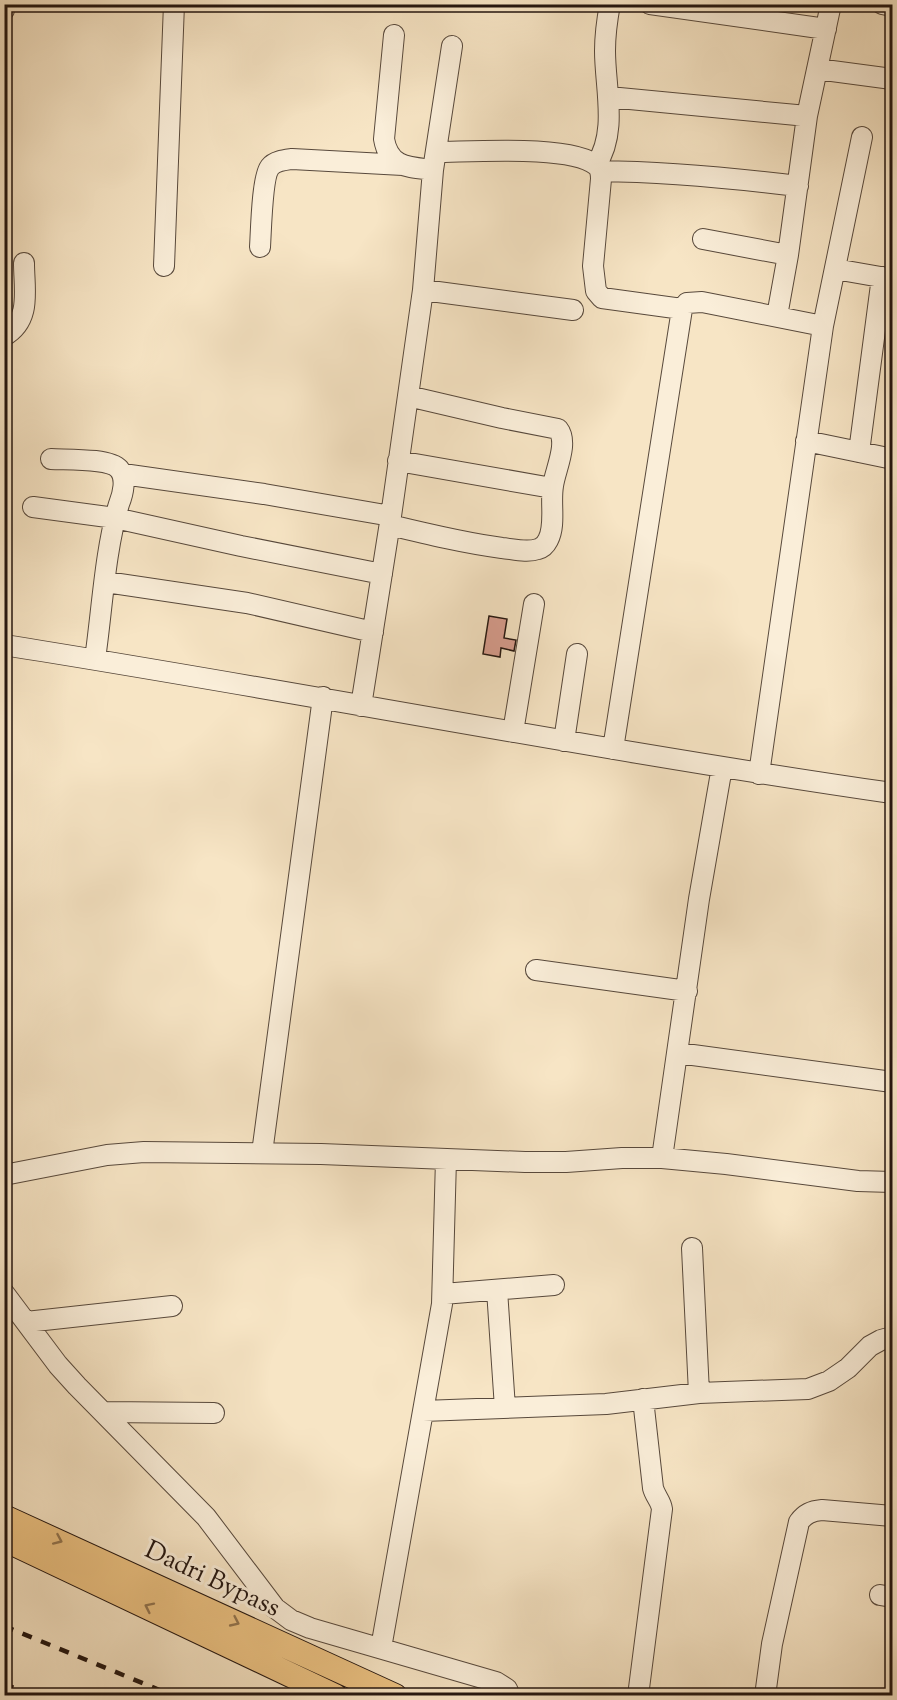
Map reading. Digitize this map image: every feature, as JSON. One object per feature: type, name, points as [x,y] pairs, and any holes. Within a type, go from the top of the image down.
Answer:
[{"type":"main road","name":"Dadri Bypass","points":[[4,1517],[395,1695]]},
{"type":"main road","name":"Dadri Bypass","points":[[4,1539],[334,1695]]},
{"type":"street","points":[[4,10],[5,4]]},
{"type":"street","points":[[164,266],[174,4]]},
{"type":"street","points":[[610,4],[605,49],[609,97],[604,148],[598,168],[594,282],[602,298],[682,309]]},
{"type":"street","points":[[650,4],[825,29]]},
{"type":"street","points":[[777,316],[788,255],[807,116],[831,4]]},
{"type":"street","points":[[882,4],[892,6]]},
{"type":"street","points":[[394,35],[384,139],[386,150],[391,158],[403,165]]},
{"type":"street","points":[[361,706],[391,521],[423,290],[434,161],[452,46]]},
{"type":"street","points":[[817,69],[892,79]]},
{"type":"street","points":[[609,97],[807,116]]},
{"type":"street","points":[[759,774],[823,326],[862,137]]},
{"type":"street","points":[[260,247],[265,180],[270,167],[282,160],[403,165],[532,151],[570,154],[598,168],[706,175],[798,186]]},
{"type":"street","points":[[703,239],[788,255]]},
{"type":"street","points":[[4,336],[16,328],[23,318],[24,263]]},
{"type":"street","points":[[835,269],[887,278],[859,452]]},
{"type":"street","points":[[423,290],[573,310]]},
{"type":"street","points":[[613,749],[682,309],[687,303],[693,301],[823,326]]},
{"type":"street","points":[[123,474],[264,494],[391,521],[477,544],[527,551],[539,549],[549,540],[552,488],[562,444],[561,433],[558,429],[408,396]]},
{"type":"street","points":[[806,441],[888,458]]},
{"type":"street","points":[[51,459],[108,463],[123,474],[123,488],[115,518],[95,659]]},
{"type":"street","points":[[398,461],[552,488]]},
{"type":"street","points":[[33,507],[115,518],[382,574]]},
{"type":"street","points":[[105,582],[247,603],[374,632]]},
{"type":"street","points":[[513,732],[534,604]]},
{"type":"street","points":[[4,645],[95,659],[158,672],[323,697],[361,706],[759,774],[892,793]]},
{"type":"street","points":[[564,741],[577,654]]},
{"type":"street","points":[[262,1153],[323,697]]},
{"type":"street","points":[[662,1158],[699,899],[722,766]]},
{"type":"street","points":[[536,969],[687,991]]},
{"type":"street","points":[[678,1053],[892,1082]]},
{"type":"street","points":[[4,1175],[124,1152],[262,1153],[566,1162],[662,1158],[858,1181],[892,1182]]},
{"type":"street","points":[[381,1648],[443,1294],[446,1159]]},
{"type":"street","points":[[692,1248],[699,1393]]},
{"type":"street","points":[[443,1294],[554,1285]]},
{"type":"street","points":[[497,1290],[505,1408]]},
{"type":"street","points":[[4,1293],[58,1365],[206,1517],[274,1608],[291,1620],[310,1628],[496,1682],[509,1692],[527,1695]]},
{"type":"street","points":[[26,1322],[172,1306]]},
{"type":"street","points":[[423,1411],[606,1404],[699,1393],[808,1389],[829,1381],[849,1368],[870,1346],[892,1336]]},
{"type":"street","points":[[638,1695],[662,1509],[654,1496],[643,1400]]},
{"type":"street","points":[[103,1412],[214,1413]]},
{"type":"street","points":[[765,1695],[772,1644],[799,1522],[813,1510],[892,1516]]},
{"type":"building","points":[[489,616],[507,619],[504,638],[516,640],[514,651],[501,648],[500,657],[483,654]]},
{"type":"railway","points":[[4,1626],[174,1696]]},
{"type":"railway","points":[[4,1684],[34,1696]]}]
